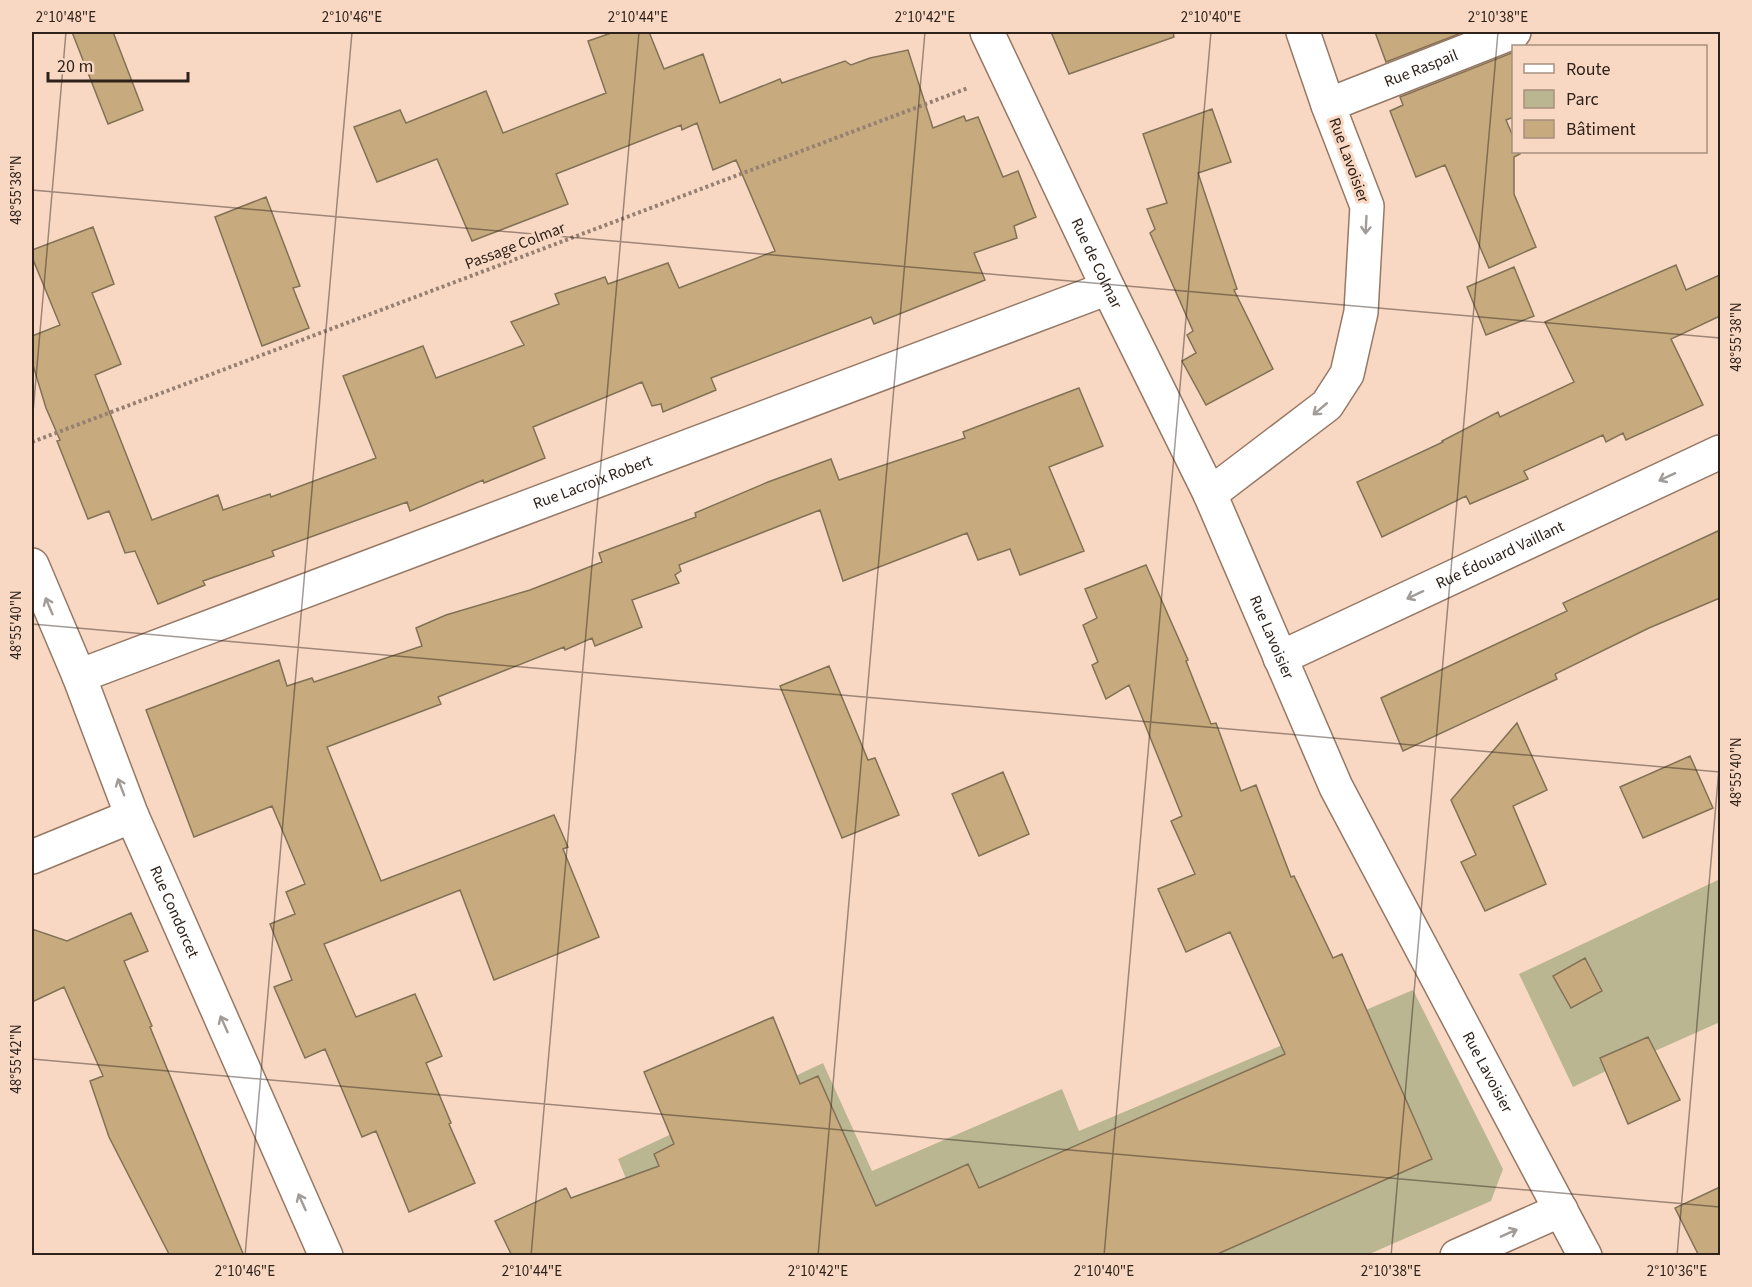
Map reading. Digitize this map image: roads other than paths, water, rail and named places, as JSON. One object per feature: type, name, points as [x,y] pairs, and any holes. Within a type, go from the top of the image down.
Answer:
[{"type":"street","name":"Rue de Colmar","points":[[987,32],[1108,288],[1210,494]]},
{"type":"street","name":"Rue Lavoisier","points":[[1303,32],[1367,206],[1361,312],[1347,374],[1327,405],[1210,494],[1336,787],[1585,1256]]},
{"type":"street","name":"Rue Raspail","points":[[1328,105],[1514,32]]},
{"type":"street","name":"Rue Lacroix Robert","points":[[79,676],[1108,288]]},
{"type":"street","name":"Rue Édouard Vaillant","points":[[1280,658],[1720,452]]},
{"type":"street","name":"Rue Condorcet","points":[[32,565],[79,676],[132,816],[326,1256]]},
{"type":"street","points":[[32,857],[132,816]]},
{"type":"street","points":[[1457,1256],[1561,1210]]}]
